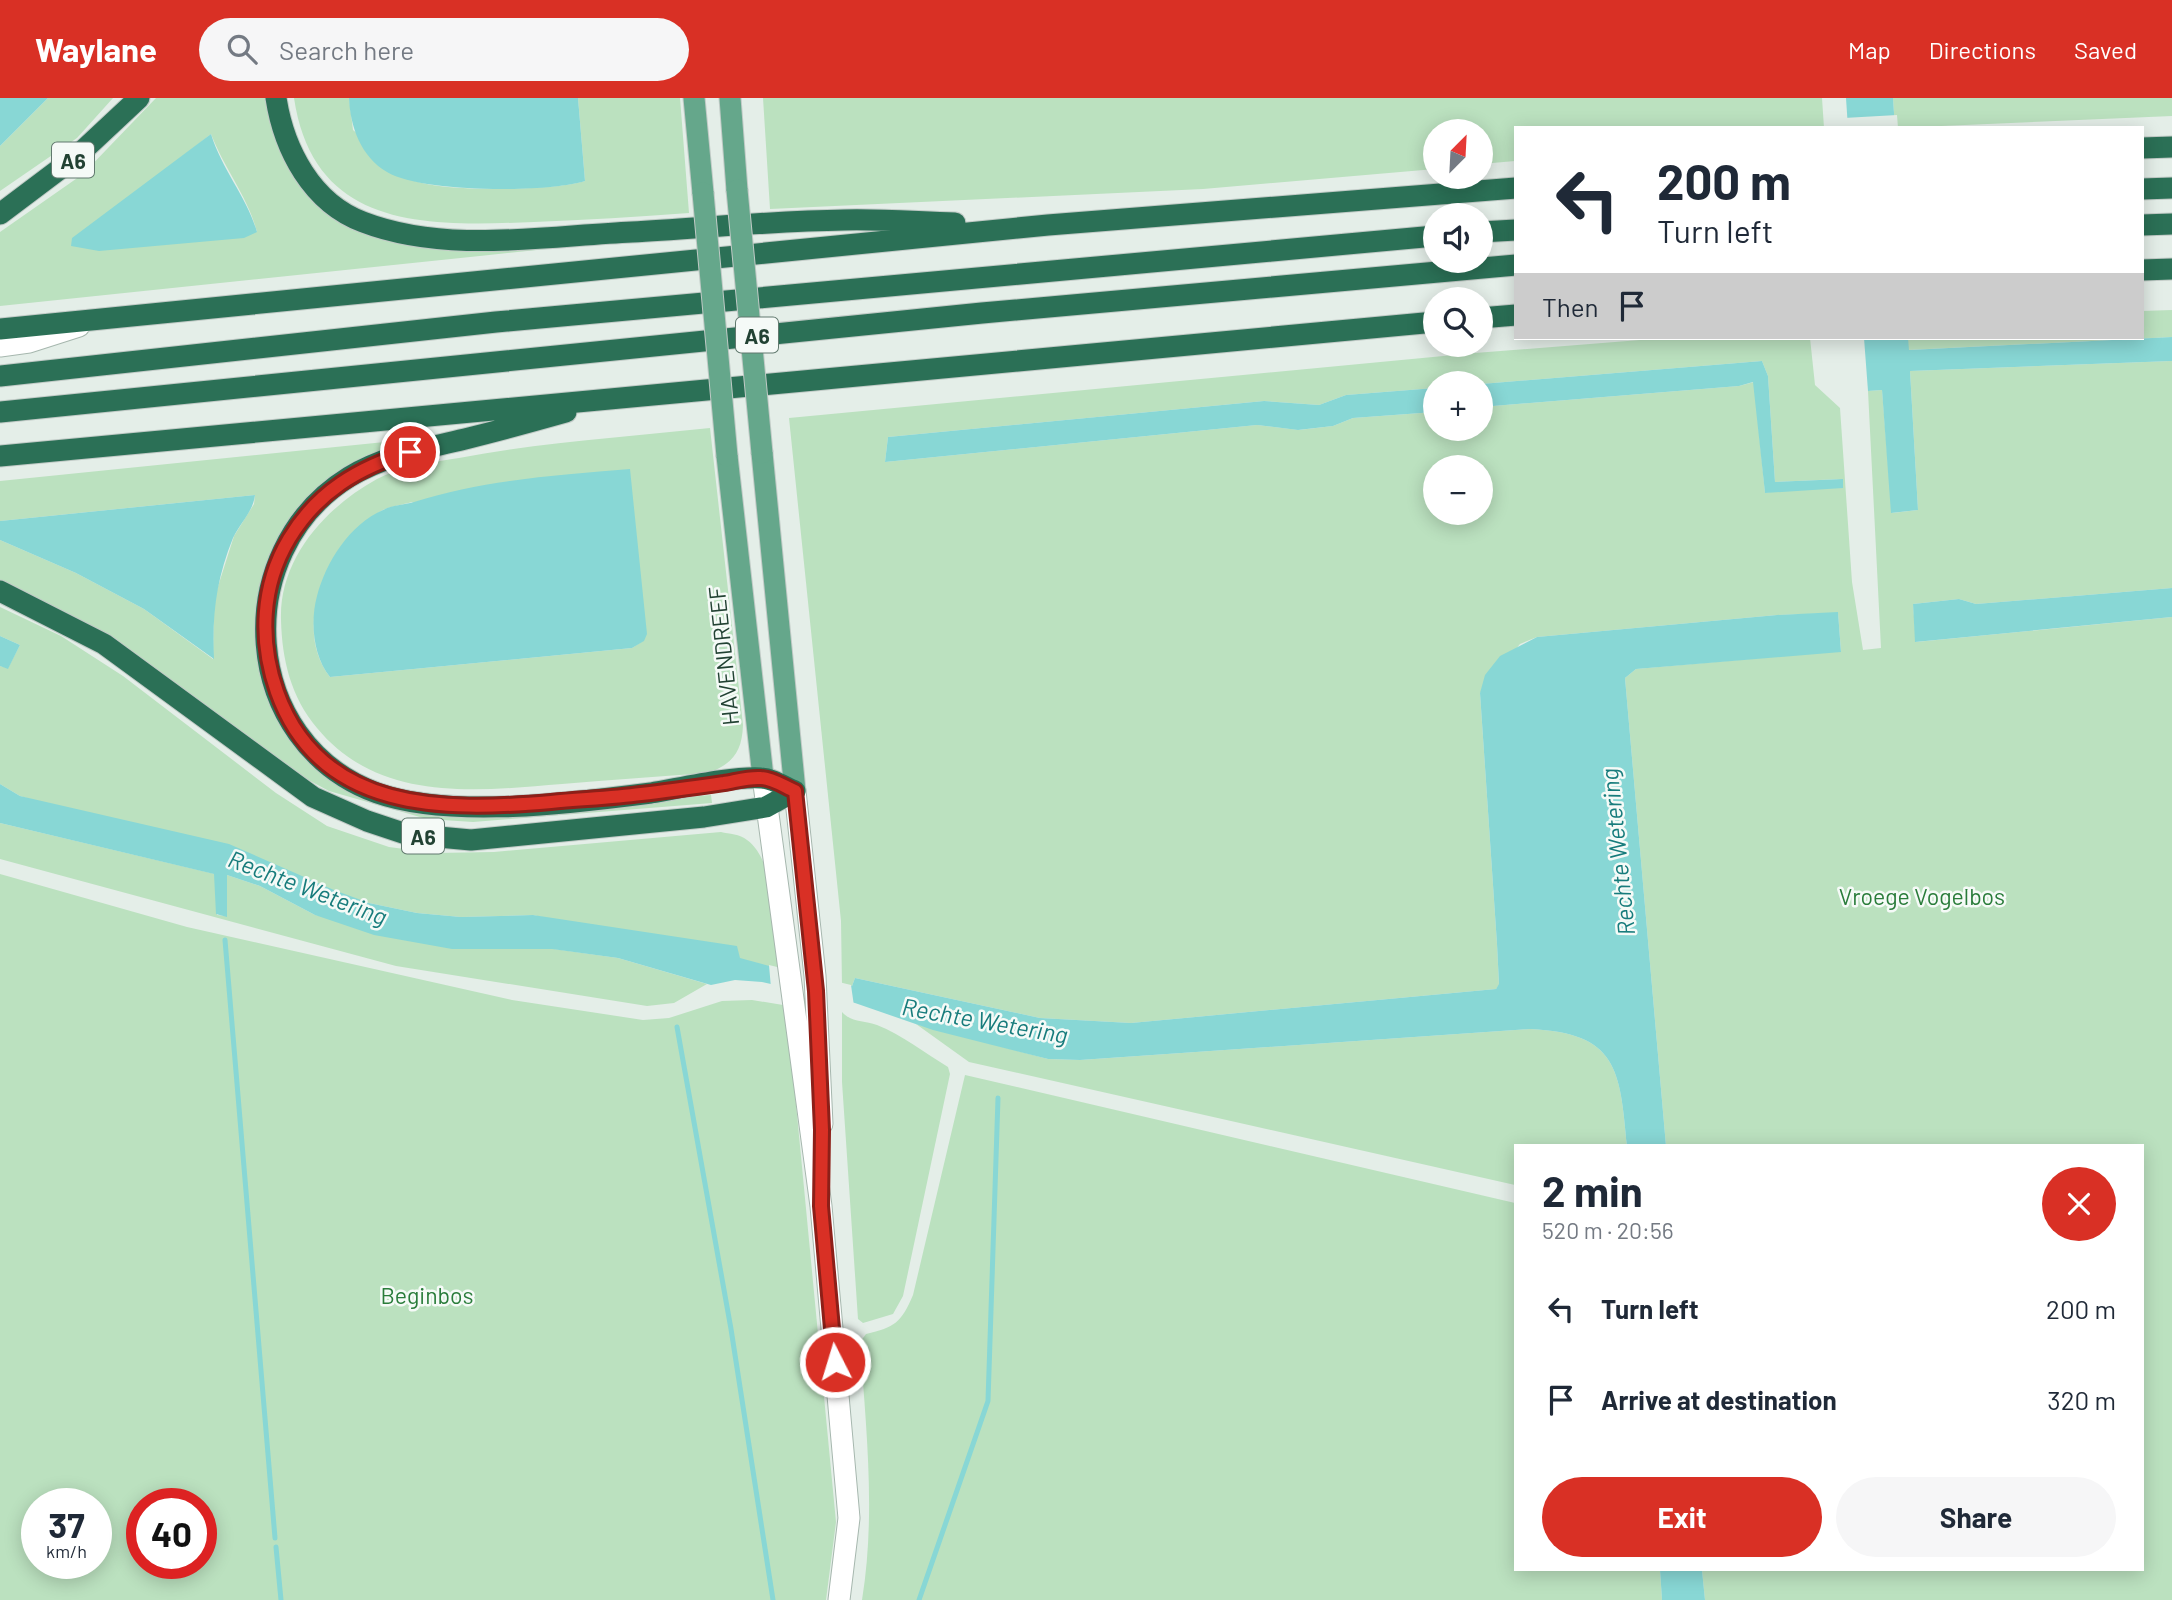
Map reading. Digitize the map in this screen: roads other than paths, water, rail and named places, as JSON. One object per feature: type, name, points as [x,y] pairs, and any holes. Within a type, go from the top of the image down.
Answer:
[{"type":"highway","name":"A6","points":[[0,214],[77,156],[139,98]]},
{"type":"highway","points":[[276,98],[286,137],[301,174],[329,201],[361,222],[409,236],[496,239],[844,220],[1048,225]]},
{"type":"highway","points":[[2144,148],[2172,147]]},
{"type":"highway","points":[[0,328],[1048,225],[1514,188]]},
{"type":"highway","points":[[2144,189],[2172,188]]},
{"type":"highway","points":[[2144,225],[2172,224]]},
{"type":"highway","points":[[1493,231],[1514,230]]},
{"type":"highway","name":"A6","points":[[0,376],[496,322],[1423,237]]},
{"type":"highway","name":"A6","points":[[0,412],[982,313],[1514,265]]},
{"type":"highway","points":[[2144,270],[2172,269]]},
{"type":"highway","points":[[1493,317],[1514,315]]},
{"type":"highway","name":"A6","points":[[0,456],[1423,323]]},
{"type":"highway","name":"A6","points":[[626,396],[379,461],[348,477],[321,498],[300,522],[284,549],[269,590],[265,644],[271,675],[281,704],[314,751],[339,772],[375,792],[415,804],[460,807],[513,805],[639,794],[763,777]]},
{"type":"highway","name":"A6","points":[[0,591],[104,644],[161,682],[313,797],[367,821],[406,834],[471,840],[704,817],[766,807]]},
{"type":"highway","points":[[763,777],[795,791]]},
{"type":"highway","points":[[766,807],[795,791]]},
{"type":"main road","name":"HAVENDREEF","points":[[694,98],[727,456],[763,777]]},
{"type":"main road","name":"HAVENDREEF","points":[[730,98],[795,791]]},
{"type":"street","points":[[0,345],[29,342],[107,317]]},
{"type":"street","name":"HAVENDREEF","points":[[763,777],[821,1206],[849,1518],[839,1600]]},
{"type":"street","name":"HAVENDREEF","points":[[795,791],[817,1005],[822,1130],[821,1206]]},
{"type":"water","points":[[0,98],[48,98],[0,146]]},
{"type":"water","points":[[349,98],[578,98],[585,181],[543,188],[485,189],[427,184],[404,179],[387,172],[370,158],[355,130]]},
{"type":"water","points":[[1846,98],[1893,98],[1895,126],[1848,126]]},
{"type":"water","points":[[211,134],[257,232],[244,238],[99,251],[71,246],[72,238]]},
{"type":"water","points":[[2172,337],[2172,361],[1910,371],[1918,510],[1891,513],[1882,390],[1868,391],[1864,340],[1908,340],[1909,350]]},
{"type":"water","points":[[1762,361],[1768,376],[1775,482],[1843,479],[1843,488],[1765,493],[1753,382],[1739,386],[1493,406],[1493,383]]},
{"type":"water","points":[[1423,389],[1423,413],[1353,418],[1333,426],[1298,430],[1257,425],[885,462],[888,437],[1264,401],[1319,405],[1346,395]]},
{"type":"water","points":[[630,469],[647,634],[644,641],[632,648],[330,677],[324,669],[314,638],[315,606],[321,583],[341,546],[371,517],[390,507],[467,488],[548,476]]},
{"type":"water","points":[[255,495],[249,512],[233,538],[219,583],[214,627],[214,659],[144,609],[76,573],[0,540],[0,521]]},
{"type":"water","points":[[2172,588],[2172,617],[1915,642],[1913,604],[1959,599],[1976,604]]},
{"type":"water","name":"Rechte Wetering","points":[[1838,612],[1841,652],[1636,669],[1625,678],[1666,1144],[1627,1144],[1621,1096],[1609,1060],[1598,1048],[1581,1038],[1559,1032],[1530,1029],[1080,1060],[1048,1059],[933,1030],[855,1003],[762,982],[735,980],[711,985],[618,958],[552,949],[452,949],[374,935],[315,915],[260,886],[227,875],[227,917],[216,914],[214,874],[0,823],[0,784],[20,796],[229,844],[369,903],[417,913],[461,917],[533,915],[737,946],[740,958],[842,986],[852,986],[855,978],[1040,1018],[1131,1023],[1496,989],[1499,984],[1497,944],[1480,693],[1485,675],[1500,656],[1537,637]]},
{"type":"water","points":[[0,636],[20,645],[8,669],[0,666]]},
{"type":"water","points":[[1660,1571],[1702,1571],[1705,1600],[1662,1600]]},
{"type":"waterway","points":[[225,940],[275,1538]]},
{"type":"waterway","points":[[677,1027],[731,1329],[773,1600]]},
{"type":"waterway","points":[[919,1600],[988,1401],[998,1098]]},
{"type":"waterway","points":[[276,1547],[281,1600]]},
{"type":"park label","name":"Vroege Vogelbos","points":[[1922,896]]},
{"type":"park label","name":"Beginbos","points":[[427,1295]]}]
